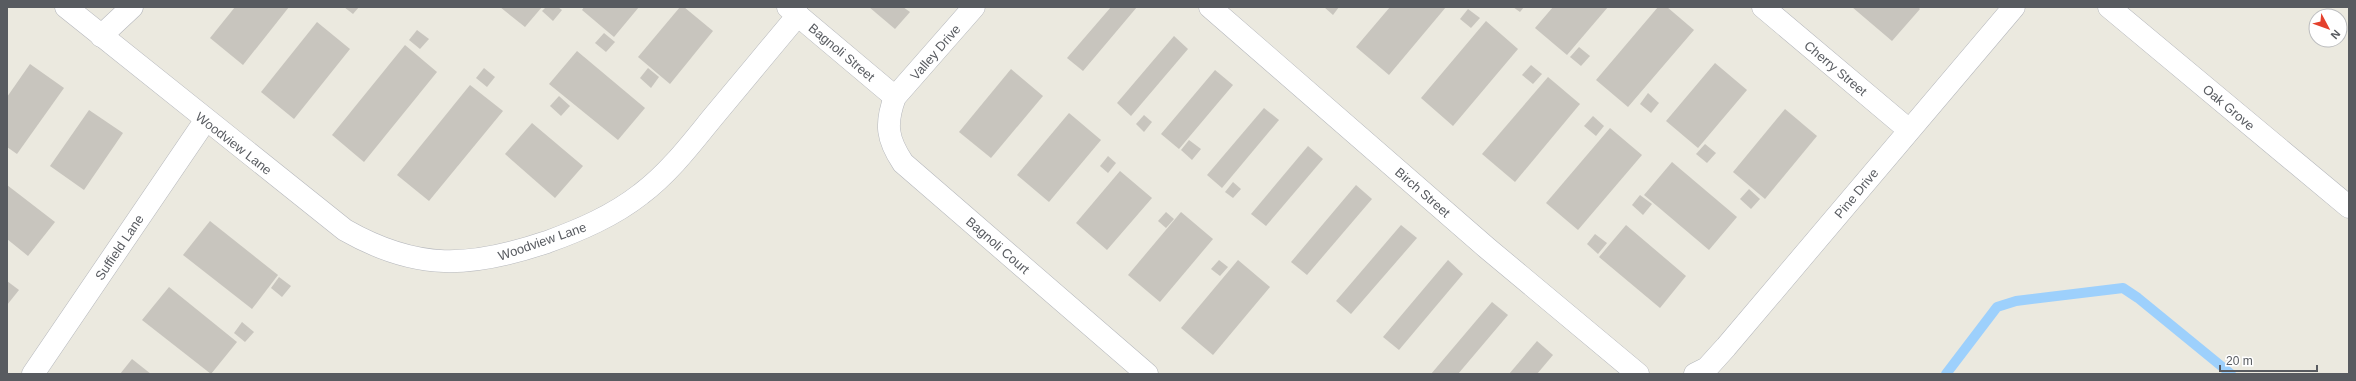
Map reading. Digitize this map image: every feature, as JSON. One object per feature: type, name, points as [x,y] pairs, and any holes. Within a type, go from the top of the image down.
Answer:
[{"type":"street","name":"Woodview Lane","points":[[66,7],[206,121],[344,230],[367,243],[392,253],[421,260],[449,262],[486,260],[513,254],[578,231],[615,211],[642,194],[677,160],[793,11]]},
{"type":"street","points":[[101,36],[132,7]]},
{"type":"street","name":"Valley Drive","points":[[895,97],[974,7]]},
{"type":"street","name":"Birch Street","points":[[1210,7],[1493,253],[1638,374]]},
{"type":"street","name":"Cherry Street","points":[[1763,7],[1909,130]]},
{"type":"street","name":"Pine Drive","points":[[1695,374],[1707,368],[1726,347],[2014,7]]},
{"type":"street","name":"Oak Grove","points":[[2109,7],[2349,207]]},
{"type":"street","name":"Bagnoli Street","points":[[793,11],[895,97]]},
{"type":"street","name":"Bagnoli Court","points":[[895,97],[890,111],[888,129],[893,147],[903,163],[1147,374]]},
{"type":"street","name":"Suffield Lane","points":[[33,374],[206,121]]},
{"type":"building","points":[[235,7],[289,7],[243,65],[210,38]]},
{"type":"building","points":[[344,7],[359,7],[353,14]]},
{"type":"building","points":[[500,7],[542,7],[525,27]]},
{"type":"building","points":[[546,7],[558,7],[562,10],[553,21],[542,11]]},
{"type":"building","points":[[584,7],[639,7],[614,37],[582,10]]},
{"type":"building","points":[[680,7],[684,7],[713,31],[670,84],[638,57]]},
{"type":"building","points":[[869,7],[903,7],[910,12],[895,29]]},
{"type":"building","points":[[1111,7],[1137,7],[1083,71],[1067,58]]},
{"type":"building","points":[[1324,7],[1339,7],[1333,15]]},
{"type":"building","points":[[1390,7],[1446,7],[1389,75],[1356,47]]},
{"type":"building","points":[[1513,7],[1524,7],[1520,12]]},
{"type":"building","points":[[1553,7],[1608,7],[1567,55],[1535,28]]},
{"type":"building","points":[[1658,7],[1667,7],[1694,30],[1628,107],[1596,80]]},
{"type":"building","points":[[1852,7],[1918,7],[1920,9],[1892,41]]},
{"type":"building","points":[[1468,9],[1480,18],[1471,28],[1460,19]]},
{"type":"building","points":[[1486,21],[1518,49],[1453,126],[1421,98]]},
{"type":"building","points":[[317,22],[350,49],[294,119],[261,92]]},
{"type":"building","points":[[417,30],[429,39],[420,49],[409,40]]},
{"type":"building","points":[[604,33],[615,42],[606,52],[595,43]]},
{"type":"building","points":[[1174,36],[1188,49],[1131,116],[1117,103]]},
{"type":"building","points":[[405,45],[437,72],[364,162],[332,135]]},
{"type":"building","points":[[1579,47],[1590,56],[1581,66],[1570,57]]},
{"type":"building","points":[[577,51],[645,108],[618,140],[549,84]]},
{"type":"building","points":[[1715,63],[1747,90],[1698,148],[1666,121]]},
{"type":"building","points":[[30,64],[64,88],[17,154],[7,147],[7,97]]},
{"type":"building","points":[[1531,65],[1542,74],[1533,84],[1522,75]]},
{"type":"building","points":[[484,68],[495,77],[487,87],[476,78]]},
{"type":"building","points":[[648,68],[659,77],[651,88],[640,78]]},
{"type":"building","points":[[1011,69],[1043,96],[991,158],[959,132]]},
{"type":"building","points":[[1215,70],[1233,85],[1179,149],[1161,134]]},
{"type":"building","points":[[1548,77],[1580,104],[1515,182],[1482,154]]},
{"type":"building","points":[[470,85],[503,111],[429,201],[397,175]]},
{"type":"building","points":[[1648,93],[1659,103],[1651,113],[1640,104]]},
{"type":"building","points":[[559,96],[570,106],[561,116],[550,106]]},
{"type":"building","points":[[1264,108],[1279,120],[1222,188],[1207,175]]},
{"type":"building","points":[[1785,109],[1817,136],[1765,199],[1733,172]]},
{"type":"building","points":[[89,110],[123,133],[84,190],[50,166]]},
{"type":"building","points":[[1069,113],[1101,140],[1049,202],[1017,175]]},
{"type":"building","points":[[1144,115],[1152,122],[1144,132],[1136,124]]},
{"type":"building","points":[[1593,116],[1604,126],[1596,136],[1584,126]]},
{"type":"building","points":[[532,123],[583,166],[555,198],[505,154]]},
{"type":"building","points":[[1610,128],[1642,155],[1578,230],[1546,203]]},
{"type":"building","points":[[1189,140],[1201,149],[1192,160],[1181,150]]},
{"type":"building","points":[[1705,144],[1716,153],[1707,163],[1696,154]]},
{"type":"building","points":[[1308,146],[1323,159],[1266,226],[1251,214]]},
{"type":"building","points":[[1108,156],[1116,163],[1108,173],[1100,166]]},
{"type":"building","points":[[1672,162],[1737,217],[1709,250],[1644,195]]},
{"type":"building","points":[[1120,171],[1152,198],[1107,250],[1076,223]]},
{"type":"building","points":[[1233,182],[1241,189],[1233,198],[1225,192]]},
{"type":"building","points":[[7,185],[55,222],[28,256],[7,239]]},
{"type":"building","points":[[1356,185],[1372,199],[1307,275],[1291,262]]},
{"type":"building","points":[[1749,189],[1760,199],[1751,209],[1740,199]]},
{"type":"building","points":[[1640,195],[1652,204],[1643,215],[1632,205]]},
{"type":"building","points":[[1166,212],[1174,219],[1166,228],[1158,221]]},
{"type":"building","points":[[1181,212],[1213,239],[1160,302],[1128,275]]},
{"type":"building","points":[[210,221],[278,275],[252,309],[183,255]]},
{"type":"building","points":[[1401,225],[1417,238],[1351,314],[1336,301]]},
{"type":"building","points":[[1626,225],[1686,276],[1660,308],[1599,257]]},
{"type":"building","points":[[1595,234],[1607,243],[1598,254],[1587,244]]},
{"type":"building","points":[[1219,260],[1228,267],[1220,276],[1211,269]]},
{"type":"building","points":[[1238,260],[1270,287],[1213,355],[1181,328]]},
{"type":"building","points":[[1448,260],[1463,274],[1399,350],[1383,337]]},
{"type":"building","points":[[279,277],[291,286],[282,297],[271,288]]},
{"type":"building","points":[[7,281],[19,290],[7,305]]},
{"type":"building","points":[[169,287],[237,342],[211,374],[142,320]]},
{"type":"building","points":[[1492,302],[1508,315],[1458,374],[1431,374]]},
{"type":"building","points":[[242,322],[254,332],[245,342],[234,333]]},
{"type":"building","points":[[1537,341],[1553,355],[1537,374],[1509,374]]},
{"type":"building","points":[[132,359],[151,374],[120,374]]},
{"type":"waterway","points":[[1946,374],[1997,307],[2016,301],[2123,288],[2138,298],[2231,374]]}]
